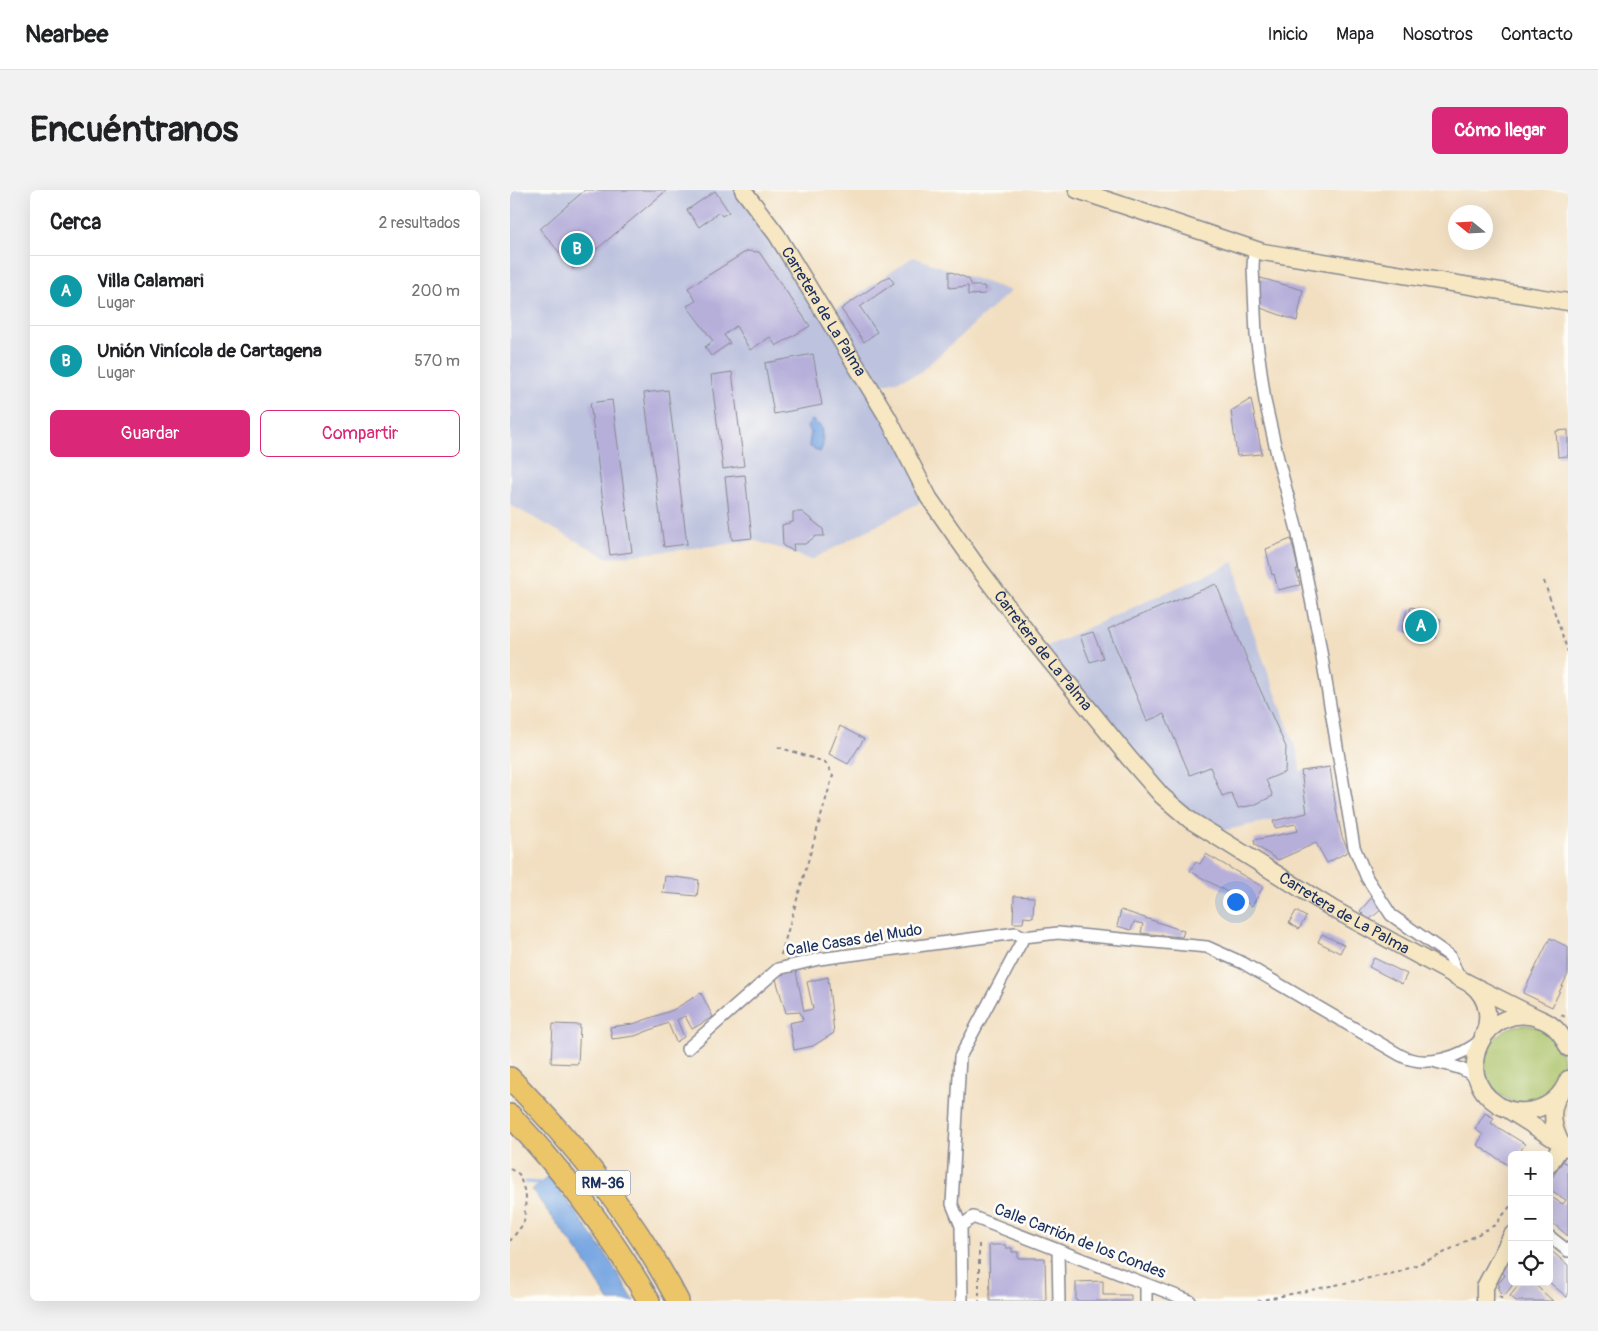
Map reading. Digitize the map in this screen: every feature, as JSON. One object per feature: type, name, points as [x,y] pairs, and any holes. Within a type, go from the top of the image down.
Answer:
[{"type":"highway","name":"RM-36","points":[[510,1078],[568,1140],[602,1181],[635,1228],[678,1301]]},
{"type":"highway","name":"RM-36","points":[[510,1115],[581,1197],[613,1242],[649,1301]]},
{"type":"main road","name":"Carretera de La Palma","points":[[744,190],[777,235],[888,418],[934,505],[976,566],[1033,640],[1162,796],[1190,820],[1333,909],[1465,981],[1545,1021]]},
{"type":"main road","points":[[1077,190],[1262,252],[1568,302]]},
{"type":"main road","name":"Carretera de La Palma","points":[[1465,981],[1480,994],[1488,1014],[1488,1022],[1475,1060],[1480,1086]]},
{"type":"main road","points":[[1482,1038],[1494,1025],[1506,1019],[1520,1016],[1545,1021],[1568,1030]]},
{"type":"main road","points":[[1545,1021],[1560,1033],[1568,1048]]},
{"type":"main road","points":[[1565,1147],[1553,1121],[1554,1108],[1568,1079]]},
{"type":"main road","points":[[1480,1086],[1489,1098],[1565,1147]]},
{"type":"main road","points":[[1508,1110],[1522,1112],[1536,1110],[1548,1104],[1559,1095]]},
{"type":"main road","points":[[1553,1160],[1565,1147]]},
{"type":"main road","points":[[1488,1298],[1485,1287],[1509,1241]]},
{"type":"street","points":[[1254,250],[1256,335],[1265,401],[1305,568],[1354,847],[1367,878],[1391,915],[1450,956],[1465,981]]},
{"type":"street","name":"Calle Casas del Mudo","points":[[687,1049],[778,969],[818,959],[1016,933],[1024,938],[1058,933],[1207,947],[1243,963],[1406,1058],[1414,1061],[1429,1060]]},
{"type":"street","points":[[962,1301],[961,1226],[952,1204],[960,1057],[1024,938]]},
{"type":"street","points":[[1429,1060],[1461,1053],[1482,1038]]},
{"type":"street","points":[[1429,1060],[1466,1071],[1474,1076],[1480,1086]]},
{"type":"street","name":"Calle Carrión de los Condes","points":[[961,1226],[973,1217],[1190,1301]]},
{"type":"street","points":[[1553,1239],[1568,1251]]},
{"type":"street","points":[[1058,1250],[1059,1301]]},
{"type":"street","points":[[1146,1284],[1146,1301]]},
{"type":"path","points":[[1544,581],[1568,652]]},
{"type":"path","points":[[778,747],[825,762],[833,775],[780,956],[785,967]]},
{"type":"path","points":[[510,1169],[518,1174],[526,1196],[524,1223],[510,1241]]},
{"type":"path","points":[[1257,1301],[1399,1272],[1438,1256],[1495,1225],[1508,1209]]},
{"type":"path","points":[[979,1244],[980,1301]]},
{"type":"shaded area","points":[[510,190],[743,190],[826,316],[913,257],[1011,291],[918,374],[871,389],[929,498],[811,560],[755,541],[608,558],[510,505]]},
{"type":"shaded area","points":[[1234,562],[1245,609],[1298,754],[1307,813],[1211,833],[1190,820],[1041,649]]},
{"type":"green space","points":[[1524,1025],[1539,1028],[1552,1036],[1560,1049],[1563,1064],[1560,1079],[1552,1092],[1539,1100],[1524,1103],[1509,1100],[1496,1092],[1488,1079],[1485,1064],[1488,1049],[1496,1036],[1509,1028]]},
{"type":"water","points":[[812,420],[821,427],[823,445],[820,452],[809,446],[811,432],[807,427]]},
{"type":"water","points":[[549,1176],[605,1253],[634,1301],[609,1301],[584,1260],[532,1190]]},
{"type":"building","points":[[585,190],[667,190],[573,269],[540,229]]},
{"type":"building","points":[[715,191],[729,212],[722,216],[719,212],[699,227],[687,210]]},
{"type":"building","points":[[747,251],[759,252],[810,326],[776,346],[770,337],[750,350],[736,326],[724,335],[730,343],[711,356],[705,347],[713,341],[687,306],[696,301],[688,288]]},
{"type":"building","points":[[949,271],[969,279],[972,286],[984,286],[986,294],[968,295],[968,286],[949,288]]},
{"type":"building","points":[[889,276],[894,283],[860,307],[877,332],[864,342],[841,309]]},
{"type":"building","points":[[1257,277],[1303,290],[1297,321],[1258,307]]},
{"type":"building","points":[[813,354],[822,405],[774,414],[765,363]]},
{"type":"building","points":[[732,372],[744,466],[723,469],[711,375]]},
{"type":"building","points":[[668,390],[687,544],[664,547],[644,393]]},
{"type":"building","points":[[1251,399],[1262,454],[1237,456],[1231,411]]},
{"type":"building","points":[[612,400],[632,552],[610,555],[590,403]]},
{"type":"building","points":[[1568,430],[1568,456],[1558,457],[1556,431]]},
{"type":"building","points":[[745,475],[752,538],[732,540],[725,477]]},
{"type":"building","points":[[793,512],[802,512],[823,529],[824,536],[816,536],[805,544],[793,544],[794,551],[783,546],[782,525],[793,522]]},
{"type":"building","points":[[1291,539],[1300,585],[1278,590],[1274,574],[1272,575],[1266,549]]},
{"type":"building","points":[[1216,584],[1286,747],[1285,772],[1266,780],[1273,796],[1254,805],[1238,808],[1231,793],[1222,796],[1210,767],[1190,775],[1164,714],[1147,721],[1108,629]]},
{"type":"building","points":[[1411,607],[1426,611],[1425,615],[1441,619],[1436,638],[1420,634],[1420,637],[1401,632],[1407,609],[1410,610]]},
{"type":"building","points":[[1093,632],[1103,658],[1090,662],[1080,636]]},
{"type":"building","points":[[840,726],[864,739],[848,764],[829,754]]},
{"type":"building","points":[[1330,767],[1342,837],[1349,851],[1327,863],[1316,843],[1278,860],[1255,845],[1254,840],[1298,831],[1296,824],[1275,828],[1273,821],[1307,813],[1301,771]]},
{"type":"building","points":[[1206,854],[1263,887],[1252,906],[1190,871],[1196,862],[1200,864]]},
{"type":"building","points":[[665,876],[699,880],[697,896],[663,893]]},
{"type":"building","points":[[1014,896],[1034,897],[1033,918],[1024,917],[1023,923],[1013,923]]},
{"type":"building","points":[[1373,896],[1382,909],[1369,920],[1360,911]]},
{"type":"building","points":[[1121,910],[1184,931],[1182,937],[1141,933],[1143,924],[1134,922],[1131,930],[1117,926]]},
{"type":"building","points":[[1296,911],[1306,917],[1299,929],[1289,923]]},
{"type":"building","points":[[1322,934],[1344,945],[1340,953],[1318,942]]},
{"type":"building","points":[[1550,938],[1568,947],[1568,974],[1552,1007],[1523,993]]},
{"type":"building","points":[[1374,958],[1407,974],[1402,984],[1369,967]]},
{"type":"building","points":[[796,971],[804,1011],[813,1009],[807,982],[828,977],[834,1033],[813,1046],[794,1050],[789,1023],[803,1020],[800,1012],[786,1013],[775,976]]},
{"type":"building","points":[[701,993],[713,1017],[692,1029],[685,1016],[677,1020],[684,1037],[676,1042],[668,1023],[635,1036],[612,1039],[610,1027],[633,1024],[673,1010]]},
{"type":"building","points":[[553,1024],[580,1025],[578,1064],[551,1063]]},
{"type":"building","points":[[1485,1113],[1494,1118],[1491,1123],[1525,1144],[1521,1151],[1508,1151],[1508,1165],[1477,1145],[1483,1135],[1475,1129]]},
{"type":"building","points":[[1563,1161],[1568,1165],[1568,1236],[1553,1223],[1553,1198],[1563,1204],[1566,1200],[1553,1192],[1553,1176]]},
{"type":"building","points":[[989,1245],[1006,1245],[1006,1248],[1012,1248],[1012,1252],[1018,1252],[1018,1258],[1045,1258],[1046,1301],[990,1301]]},
{"type":"building","points":[[1553,1252],[1568,1265],[1568,1298],[1553,1285]]},
{"type":"building","points":[[1506,1262],[1508,1264],[1508,1286],[1512,1286],[1504,1296],[1498,1287],[1500,1286],[1498,1284],[1505,1275],[1501,1272]]},
{"type":"building","points":[[1103,1281],[1103,1295],[1131,1295],[1131,1301],[1076,1301],[1076,1282]]},
{"type":"building","points":[[1518,1286],[1536,1286],[1553,1301],[1516,1301],[1510,1296]]},
{"type":"waterway","points":[[525,1182],[541,1183],[543,1185]]},
{"type":"place","name":"Unión Vinícola de Cartagena","points":[[577,249]]},
{"type":"place","name":"Villa Calamari","points":[[1421,626]]}]
